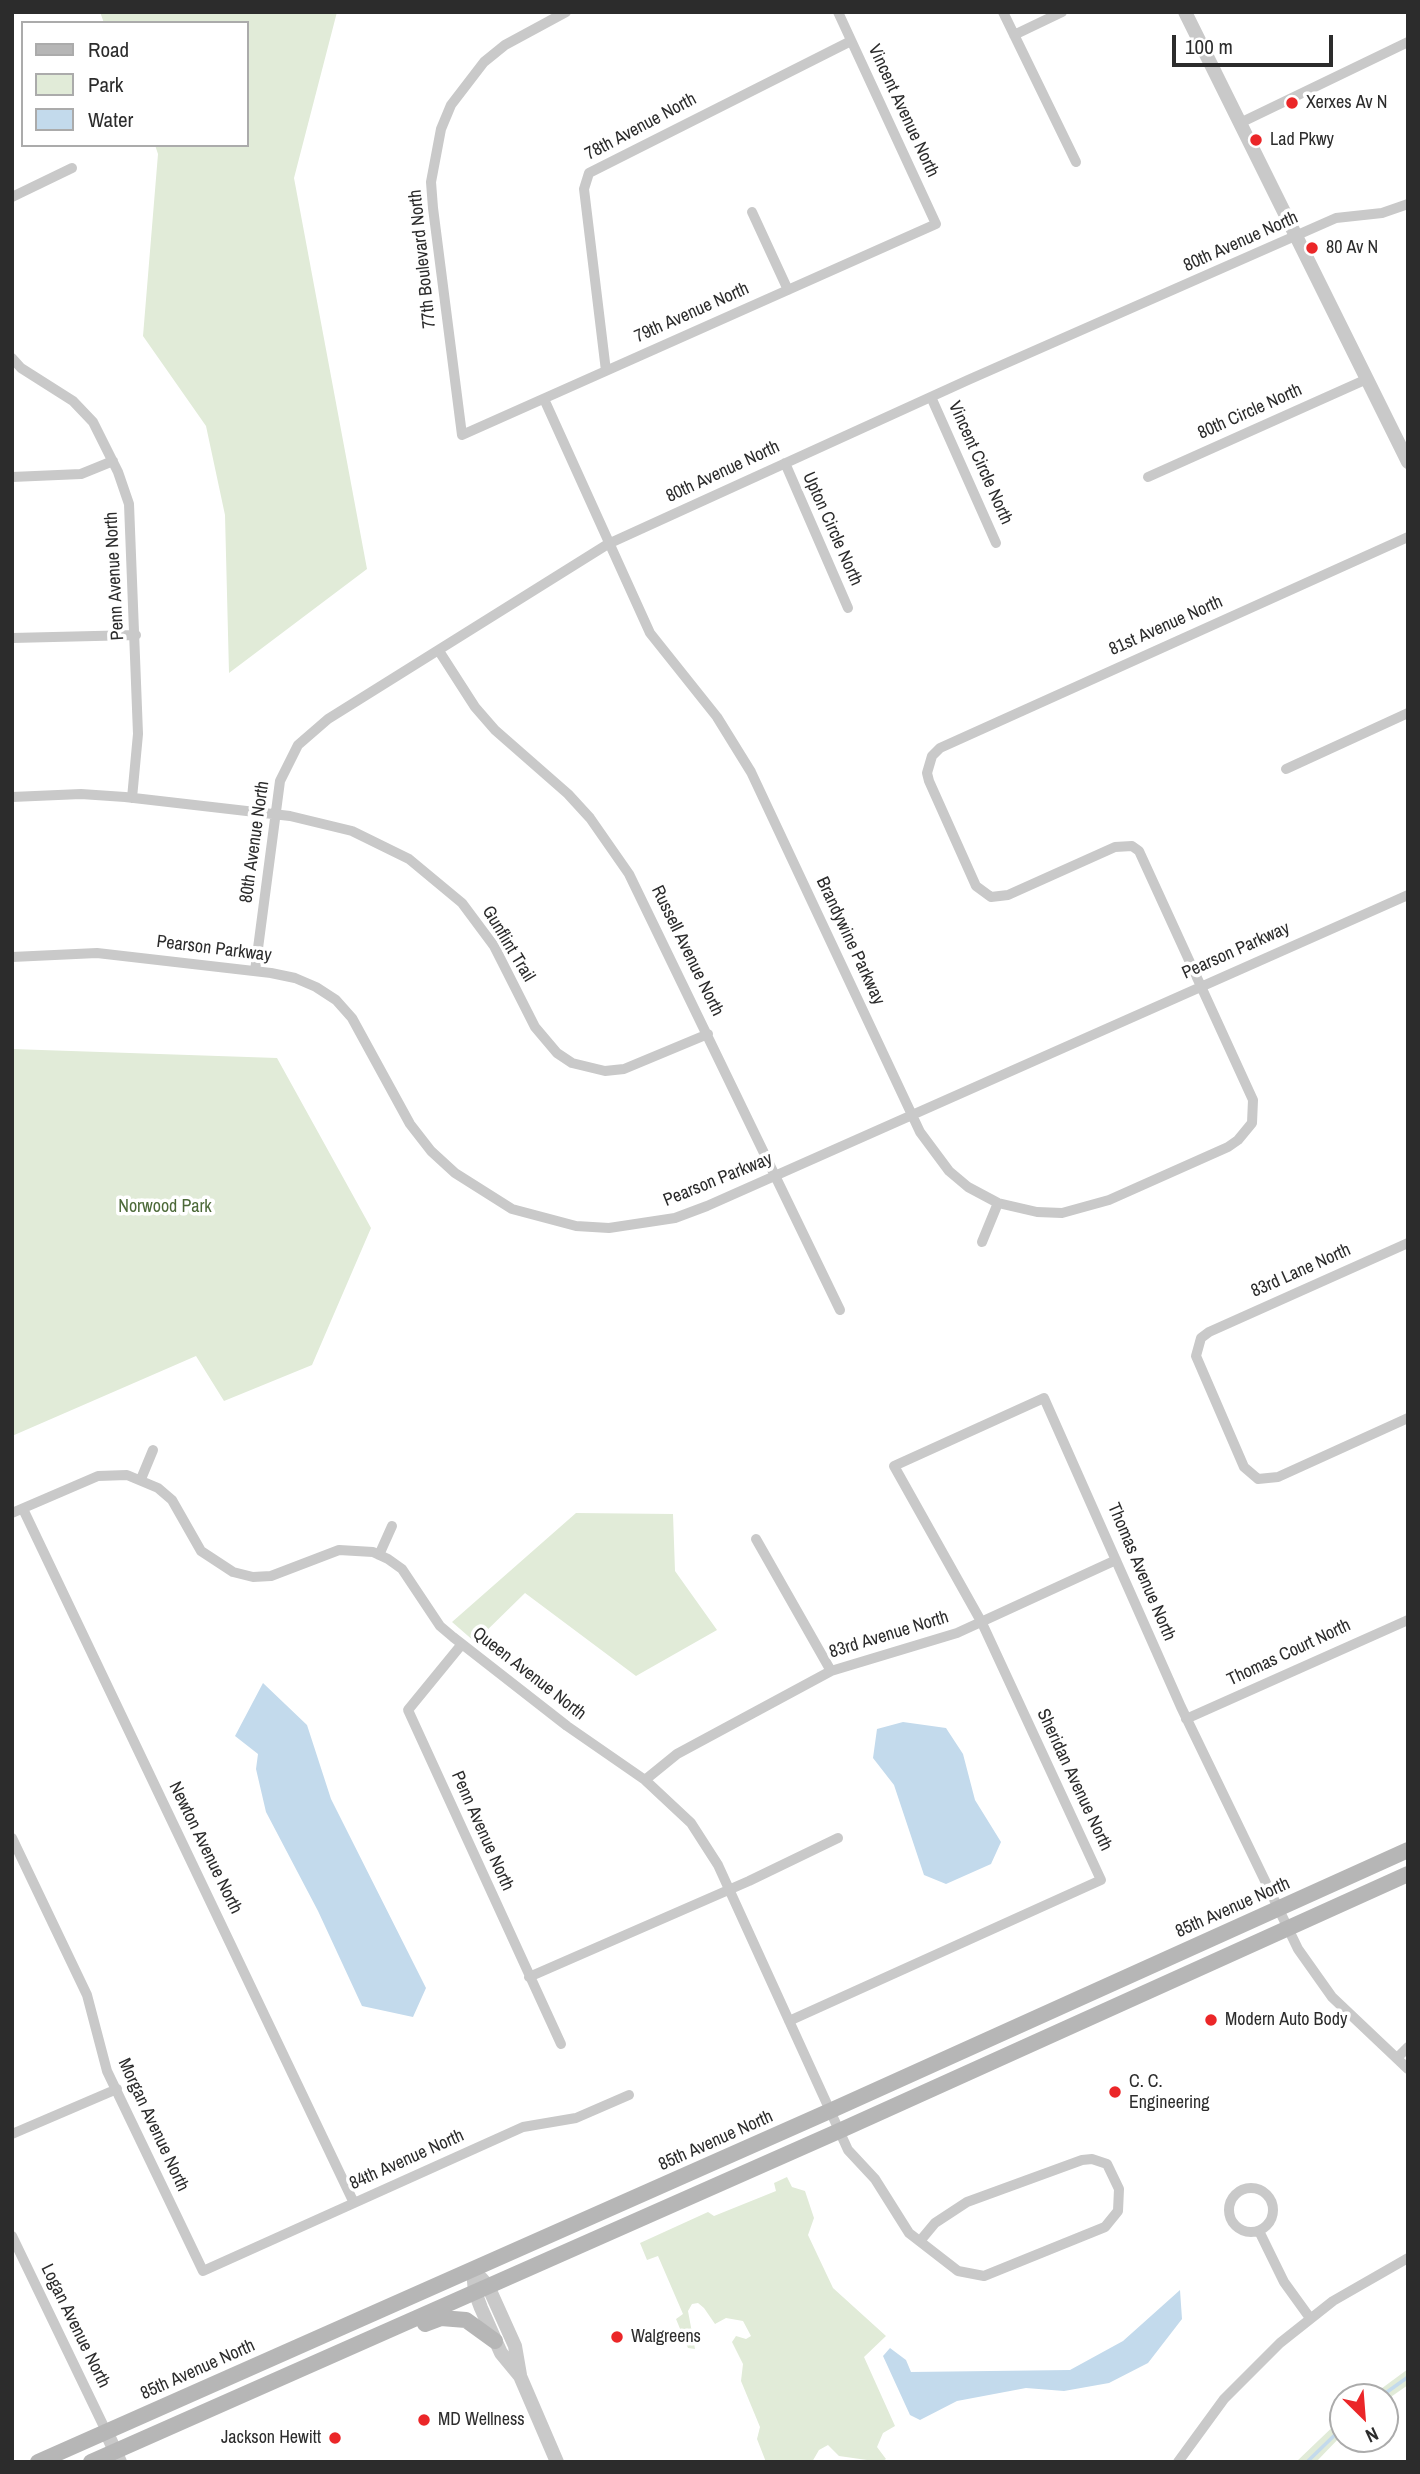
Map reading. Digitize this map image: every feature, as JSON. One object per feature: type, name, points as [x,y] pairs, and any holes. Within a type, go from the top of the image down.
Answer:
[{"type":"main road","name":"85th Avenue North","points":[[38,2462],[832,2110],[1408,1850]]},
{"type":"main road","points":[[91,2462],[118,2456],[276,2380],[839,2131],[1408,1874]]},
{"type":"main road","points":[[276,2380],[316,2372],[441,2318],[466,2320],[495,2340]]},
{"type":"street","name":"77th Boulevard North","points":[[462,435],[431,182],[440,129],[451,104],[484,62],[505,45],[566,12]]},
{"type":"street","name":"Vincent Avenue North","points":[[838,12],[936,223]]},
{"type":"street","points":[[1003,12],[1076,162]]},
{"type":"street","points":[[1014,35],[1062,12]]},
{"type":"street","points":[[1185,12],[1408,462]]},
{"type":"street","name":"78th Avenue North","points":[[606,371],[584,189],[589,173],[851,41]]},
{"type":"street","points":[[1240,123],[1408,42]]},
{"type":"street","points":[[12,197],[72,168]]},
{"type":"street","name":"80th Avenue North","points":[[256,971],[280,781],[287,763],[312,731],[608,544],[931,397],[1336,218],[1382,213],[1408,204]]},
{"type":"street","points":[[752,212],[788,290]]},
{"type":"street","name":"79th Avenue North","points":[[462,435],[936,223]]},
{"type":"street","name":"Penn Avenue North","points":[[12,358],[83,411],[113,461],[129,504],[138,734],[132,798]]},
{"type":"street","name":"80th Circle North","points":[[1149,477],[1367,379]]},
{"type":"street","name":"Vincent Circle North","points":[[931,397],[996,543]]},
{"type":"street","name":"Brandywine Parkway","points":[[544,399],[650,633],[717,717],[751,772],[912,1115],[933,1153],[949,1171],[968,1187],[998,1203],[1037,1212],[1062,1213],[1086,1208],[1228,1147],[1238,1140],[1252,1123],[1254,1111],[1250,1088],[1202,985]]},
{"type":"street","points":[[12,477],[81,474],[113,461]]},
{"type":"street","name":"Upton Circle North","points":[[785,463],[848,608]]},
{"type":"street","name":"81st Avenue North","points":[[1202,985],[1144,857],[1132,846],[1115,847],[1008,895],[991,897],[983,893],[976,886],[929,781],[928,766],[932,756],[940,748],[1408,537]]},
{"type":"street","points":[[12,638],[136,635]]},
{"type":"street","name":"Russell Avenue North","points":[[439,650],[482,715],[568,794],[611,845],[645,903],[840,1310]]},
{"type":"street","points":[[1286,769],[1408,713]]},
{"type":"street","name":"Gunflint Trail","points":[[12,797],[81,794],[132,798],[274,814],[352,831],[426,871],[462,903],[479,924],[507,970],[534,1027],[556,1053],[572,1063],[605,1071],[624,1069],[708,1034]]},
{"type":"street","name":"Pearson Parkway","points":[[12,957],[97,953],[295,978],[336,1000],[364,1038],[392,1096],[431,1151],[482,1193],[512,1209],[576,1226],[642,1225],[675,1218],[776,1176],[1408,895]]},
{"type":"street","points":[[982,1242],[998,1203]]},
{"type":"street","name":"83rd Lane North","points":[[1408,1242],[1209,1332],[1197,1347],[1198,1365],[1244,1467],[1258,1479],[1278,1477],[1408,1418]]},
{"type":"street","name":"Thomas Avenue North","points":[[894,1466],[1044,1398],[1186,1720],[1287,1928],[1312,1973],[1332,1997],[1408,2069]]},
{"type":"street","points":[[141,1479],[153,1450]]},
{"type":"street","name":"Sheridan Avenue North","points":[[789,2021],[1101,1880],[982,1623],[894,1466]]},
{"type":"street","name":"Queen Avenue North","points":[[18,1511],[84,1481],[112,1474],[141,1479],[158,1488],[172,1500],[201,1551],[233,1572],[253,1577],[271,1576],[339,1550],[356,1549],[379,1555],[402,1569],[440,1626],[567,1726],[645,1780],[691,1823],[718,1865],[848,2150],[875,2179],[909,2233],[958,2271],[984,2277],[1105,2227],[1118,2211],[1119,2189],[1107,2164],[1093,2158],[1082,2160],[967,2202],[935,2223],[920,2241]]},
{"type":"street","name":"Newton Avenue North","points":[[18,1511],[354,2203]]},
{"type":"street","points":[[379,1555],[392,1526]]},
{"type":"street","points":[[757,1539],[831,1671]]},
{"type":"street","name":"83rd Avenue North","points":[[645,1780],[677,1754],[831,1671],[982,1623],[1116,1560]]},
{"type":"street","name":"Thomas Court North","points":[[1186,1720],[1408,1620]]},
{"type":"street","name":"Penn Avenue North","points":[[462,1644],[408,1710],[561,2044]]},
{"type":"street","name":"Morgan Avenue North","points":[[12,1838],[87,1995],[101,2052],[117,2089],[203,2270]]},
{"type":"street","points":[[529,1977],[838,1838]]},
{"type":"street","points":[[1397,2058],[1408,2048]]},
{"type":"street","points":[[12,2134],[117,2089]]},
{"type":"street","name":"84th Avenue North","points":[[203,2270],[523,2127],[576,2118],[629,2095]]},
{"type":"street","points":[[1254,2189],[1262,2191],[1271,2203],[1272,2218],[1259,2231],[1242,2231],[1232,2222],[1230,2202],[1240,2192],[1254,2189]]},
{"type":"street","points":[[1259,2231],[1284,2282],[1310,2318]]},
{"type":"street","name":"Logan Avenue North","points":[[12,2236],[106,2431]]},
{"type":"street","points":[[1178,2462],[1232,2390],[1310,2318],[1360,2284],[1408,2258]]},
{"type":"street","points":[[473,2270],[515,2346],[520,2376]]},
{"type":"street","points":[[482,2289],[495,2340],[520,2376],[557,2462]]},
{"type":"street","points":[[106,2431],[118,2456]]},
{"type":"green space","points":[[100,12],[337,12],[294,178],[367,569],[229,673],[225,515],[206,426],[143,336],[158,154],[156,147],[248,147],[248,21],[103,21]]},
{"type":"green space","name":"Norwood Park","points":[[12,1049],[277,1058],[371,1228],[312,1365],[224,1401],[196,1356],[12,1436]]},
{"type":"green space","points":[[576,1513],[673,1514],[675,1571],[717,1630],[636,1676],[525,1593],[475,1642],[452,1622]]},
{"type":"green space","points":[[787,2177],[792,2187],[805,2191],[814,2218],[808,2235],[833,2288],[886,2336],[864,2357],[895,2426],[883,2433],[877,2447],[886,2459],[881,2462],[839,2456],[828,2445],[819,2450],[812,2462],[766,2462],[757,2439],[760,2427],[741,2381],[743,2364],[732,2342],[736,2336],[746,2339],[751,2336],[743,2321],[726,2318],[715,2324],[704,2308],[698,2303],[692,2304],[688,2311],[695,2349],[688,2348],[676,2319],[683,2314],[658,2256],[647,2260],[640,2243],[708,2212],[714,2216],[776,2191],[774,2183]]},
{"type":"green space","points":[[1408,2369],[1408,2385],[1399,2391],[1399,2383],[1389,2383]]},
{"type":"green space","points":[[1329,2430],[1329,2449],[1316,2462],[1296,2462]]},
{"type":"water","points":[[263,1683],[307,1725],[331,1799],[426,1988],[413,2017],[362,2006],[318,1911],[266,1812],[256,1769],[258,1754],[235,1736]]},
{"type":"water","points":[[903,1722],[946,1728],[963,1754],[975,1800],[1001,1842],[991,1864],[946,1884],[924,1875],[894,1785],[873,1758],[877,1729]]},
{"type":"water","points":[[1180,2290],[1182,2319],[1148,2363],[1109,2383],[1064,2391],[1026,2388],[957,2401],[920,2420],[910,2415],[883,2356],[890,2348],[906,2360],[911,2372],[1070,2370],[1123,2341]]},
{"type":"waterway","points":[[1399,2383],[1408,2377]]},
{"type":"waterway","points":[[1307,2462],[1329,2441]]},
{"type":"place","name":"Xerxes Av N","points":[[1292,103]]},
{"type":"place","name":"Lad Pkwy","points":[[1256,140]]},
{"type":"place","name":"80 Av N","points":[[1312,248]]},
{"type":"place","name":"Modern Auto Body","points":[[1211,2020]]},
{"type":"place","name":"C. C. Engineering","points":[[1115,2092]]},
{"type":"place","name":"Walgreens","points":[[617,2337]]},
{"type":"place","name":"MD Wellness","points":[[424,2420]]},
{"type":"place","name":"Jackson Hewitt","points":[[335,2438]]}]
